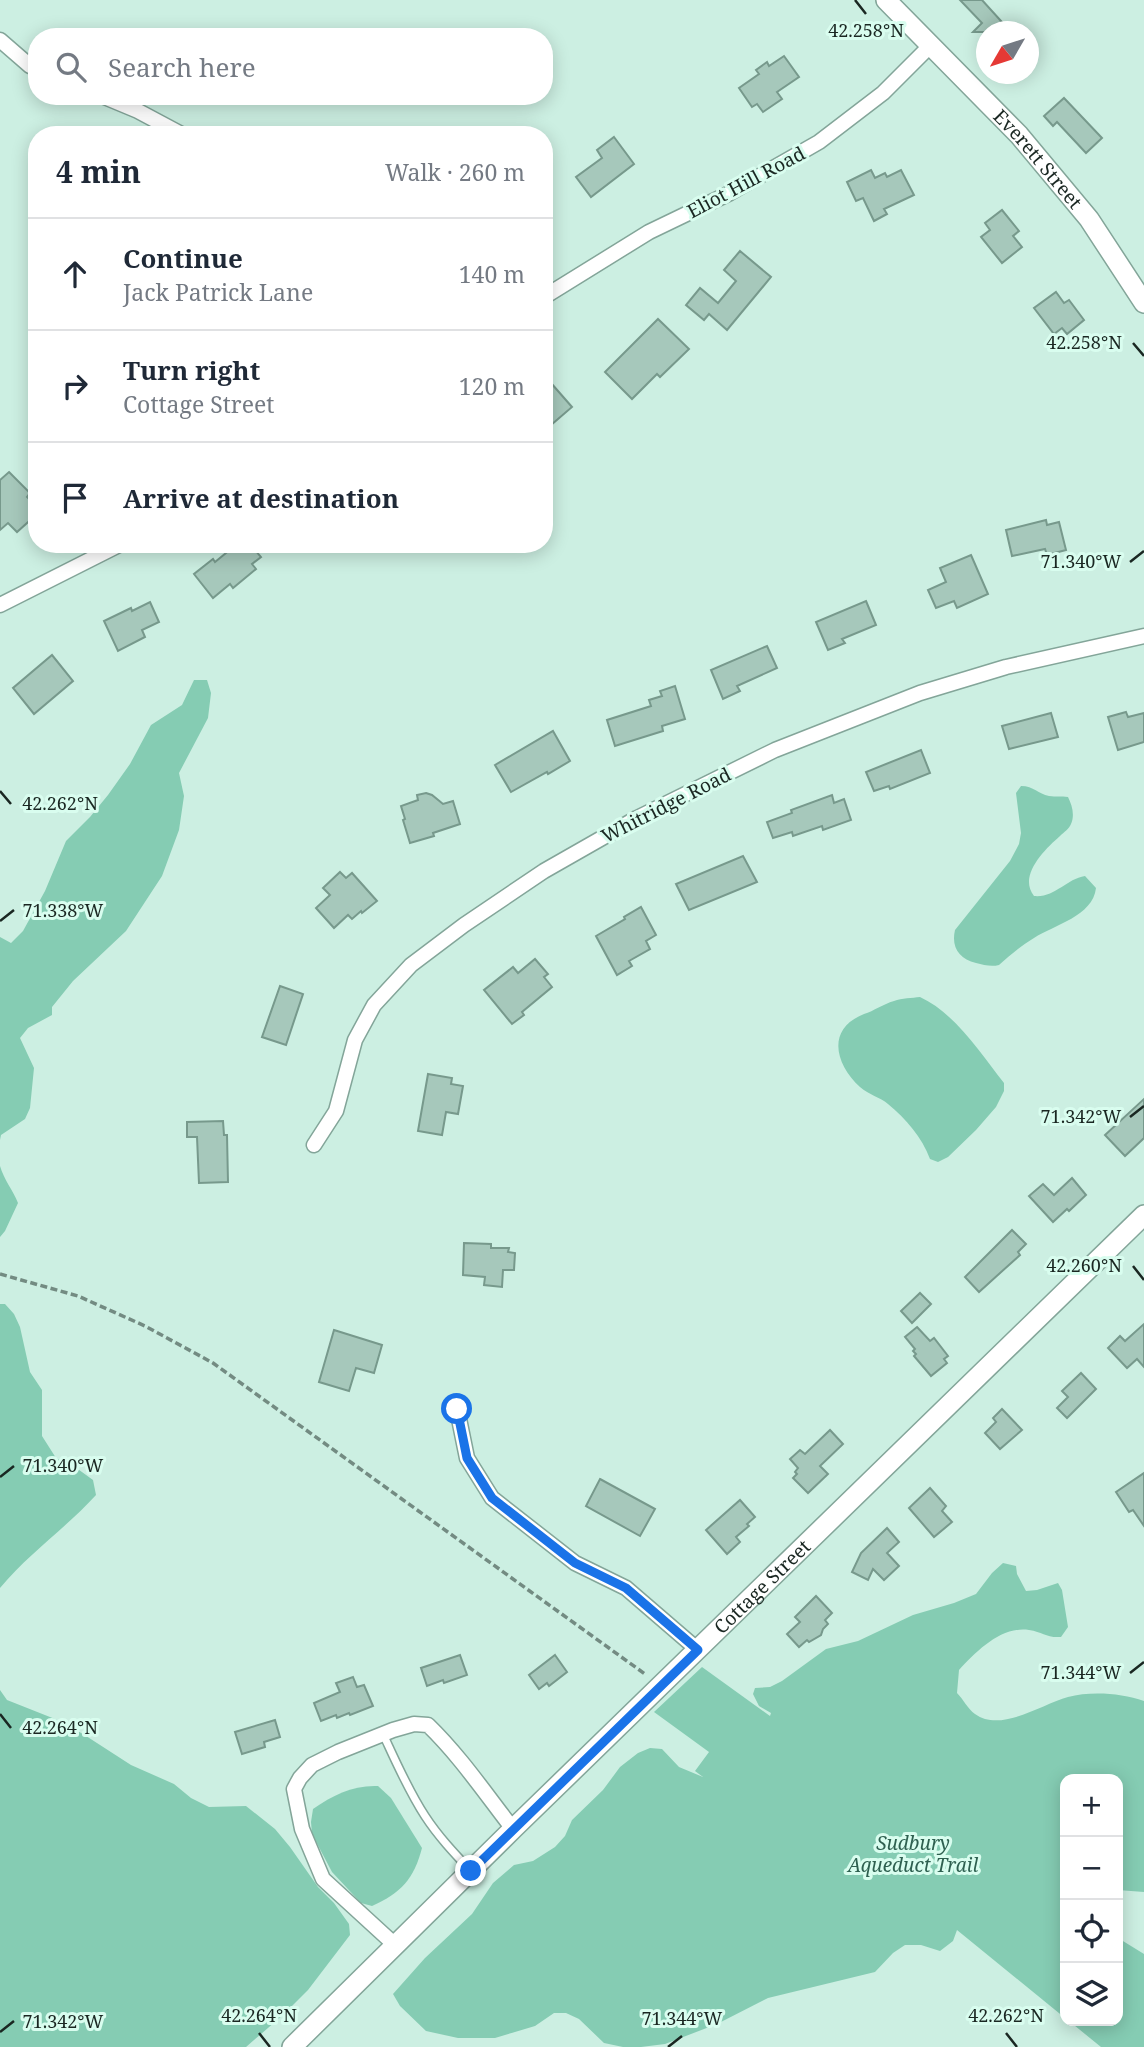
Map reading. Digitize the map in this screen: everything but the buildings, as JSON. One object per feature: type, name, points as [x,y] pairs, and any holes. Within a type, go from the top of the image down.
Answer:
[{"type":"street","name":"Everett Street","points":[[886,0],[1019,135],[1089,219],[1144,303]]},
{"type":"street","points":[[0,40],[28,64]]},
{"type":"street","name":"Eliot Hill Road","points":[[553,291],[649,232],[751,182],[819,142],[883,93],[931,44]]},
{"type":"street","points":[[124,105],[166,126]]},
{"type":"street","points":[[0,604],[103,553]]},
{"type":"street","name":"Whitridge Road","points":[[314,1145],[336,1111],[355,1040],[374,1005],[411,965],[544,871],[637,818],[775,750],[919,693],[1006,667],[1144,636]]},
{"type":"street","name":"Cottage Street","points":[[292,2047],[1144,1215]]},
{"type":"street","points":[[457,1409],[467,1458],[492,1498],[575,1563],[626,1588],[698,1650]]},
{"type":"street","points":[[395,1945],[323,1880],[302,1829],[295,1789],[300,1778],[312,1765],[383,1734],[414,1724],[428,1725],[471,1772],[513,1829]]},
{"type":"lane","points":[[383,1734],[406,1785],[425,1816],[471,1871]]},
{"type":"path","points":[[0,1274],[78,1296],[145,1326],[213,1363],[660,1685]]},
{"type":"green space","points":[[194,680],[207,680],[211,693],[208,718],[179,773],[184,796],[179,830],[162,876],[126,931],[73,981],[52,1007],[52,1015],[28,1028],[20,1038],[34,1068],[30,1108],[25,1119],[1,1135],[0,1140],[0,937],[11,943],[23,931],[45,891],[66,841],[108,795],[130,764],[151,725],[182,705]]},
{"type":"green space","points":[[1021,786],[1049,796],[1068,797],[1073,817],[1070,826],[1047,848],[1031,872],[1030,888],[1034,896],[1048,894],[1085,876],[1096,888],[1088,906],[1080,913],[1029,941],[999,965],[985,965],[965,959],[961,955],[955,947],[955,930],[1010,861],[1019,844],[1021,833],[1016,793]]},
{"type":"green space","points":[[920,997],[945,1013],[956,1024],[1004,1083],[1004,1091],[996,1107],[948,1157],[938,1162],[930,1159],[918,1136],[901,1116],[885,1102],[863,1090],[851,1078],[840,1058],[838,1048],[844,1028],[852,1020],[890,1002]]},
{"type":"green space","points":[[0,1166],[18,1203],[0,1237]]},
{"type":"green space","points":[[0,1304],[5,1304],[14,1314],[20,1327],[30,1372],[42,1390],[42,1436],[56,1458],[93,1480],[96,1495],[0,1588]]},
{"type":"green space","name":"Sudbury Aqueduct Trail","points":[[1003,1563],[1016,1566],[1026,1591],[1058,1583],[1062,1590],[1068,1627],[1061,1637],[1029,1630],[1009,1632],[982,1648],[959,1670],[957,1693],[972,1712],[985,1719],[1009,1719],[1068,1697],[1086,1694],[1116,1695],[1144,1701],[1144,1892],[1123,1890],[1123,1774],[1060,1774],[1060,2014],[957,1930],[953,1941],[940,1951],[921,1945],[905,1945],[875,1972],[768,1998],[717,2024],[665,2044],[623,2047],[604,2043],[579,2019],[566,2013],[554,2013],[535,2026],[495,2038],[458,2038],[426,2031],[400,2006],[393,1994],[425,1958],[472,1914],[493,1883],[514,1865],[533,1861],[555,1847],[565,1836],[572,1820],[603,1790],[620,1767],[638,1753],[650,1748],[662,1749],[679,1767],[703,1777],[695,1771],[709,1752],[654,1712],[702,1667],[770,1716],[771,1713],[759,1706],[753,1694],[755,1688],[770,1687],[782,1681],[826,1649],[858,1641],[913,1615],[976,1594]]},
{"type":"green space","points":[[0,1690],[7,1700],[55,1719],[131,1765],[174,1784],[191,1798],[209,1807],[246,1806],[275,1829],[349,1924],[350,1935],[308,1990],[246,2047],[0,2047]]},
{"type":"green space","points":[[378,1786],[391,1798],[422,1848],[415,1868],[405,1884],[391,1896],[372,1906],[361,1903],[332,1872],[312,1834],[311,1822],[313,1809],[328,1799],[352,1789]]},
{"type":"green space","points":[[1123,1941],[1144,1954],[1144,2047],[1101,2047],[1075,2026],[1123,2026]]},
{"type":"route","points":[[457,1409],[467,1458],[492,1498],[575,1563],[626,1588],[698,1650],[471,1871]]}]
